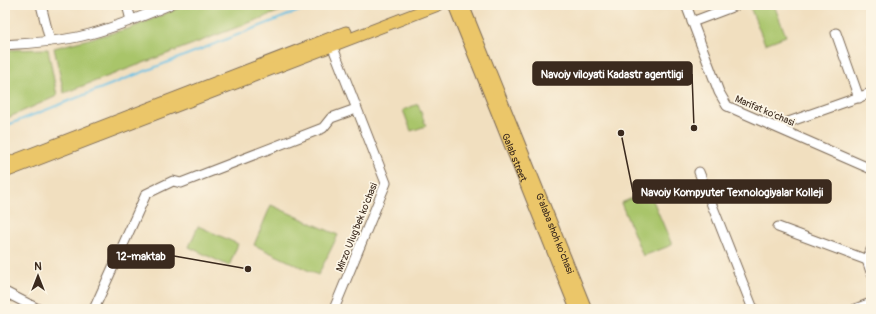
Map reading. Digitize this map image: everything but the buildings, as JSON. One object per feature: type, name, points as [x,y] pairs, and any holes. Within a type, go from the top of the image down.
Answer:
[{"type":"main road","points":[[5,172],[331,42],[418,5]]},
{"type":"main road","points":[[5,164],[331,42],[438,5]]},
{"type":"main road","name":"Galab street","points":[[454,5],[576,309]]},
{"type":"main road","name":"G'alaba shoh ko'chasi","points":[[463,5],[586,309]]},
{"type":"street","points":[[41,5],[50,41]]},
{"type":"street","points":[[127,5],[131,20]]},
{"type":"street","points":[[5,45],[50,41],[82,36],[131,20],[169,5]]},
{"type":"street","name":"Marifat ko'chasi","points":[[686,5],[719,92],[727,106],[776,126],[871,169]]},
{"type":"street","points":[[692,22],[737,5]]},
{"type":"street","points":[[836,33],[859,98]]},
{"type":"street","name":"Mirzo Ulug'bek ko'chasi","points":[[331,42],[386,183],[334,309]]},
{"type":"street","points":[[776,126],[871,93]]},
{"type":"street","points":[[94,309],[146,194],[173,181],[181,183],[323,128],[331,118],[356,109]]},
{"type":"street","points":[[699,172],[753,309]]},
{"type":"street","points":[[778,227],[867,260]]},
{"type":"street","points":[[871,250],[867,260],[871,272]]},
{"type":"street","points":[[5,292],[38,309]]},
{"type":"street","points":[[855,309],[871,303]]},
{"type":"green space","points":[[186,5],[296,5],[64,93],[54,48],[131,28]]},
{"type":"green space","points":[[756,5],[774,5],[786,36],[765,44],[750,7]]},
{"type":"green space","points":[[48,49],[57,96],[5,119],[5,50]]},
{"type":"green space","points":[[418,104],[426,126],[411,131],[403,110]]},
{"type":"green space","points":[[649,191],[672,245],[643,256],[621,203]]},
{"type":"green space","points":[[271,205],[338,235],[318,275],[254,245]]},
{"type":"green space","points":[[198,226],[238,244],[229,266],[189,247]]},
{"type":"waterway","points":[[5,126],[314,5]]},
{"type":"place","name":"Navoiy viloyati Kadastr agentligi","points":[[694,128]]},
{"type":"place","name":"Navoiy Kompyuter Texnologiyalar Kolleji","points":[[621,133]]},
{"type":"place","name":"12-maktab","points":[[248,269]]}]
